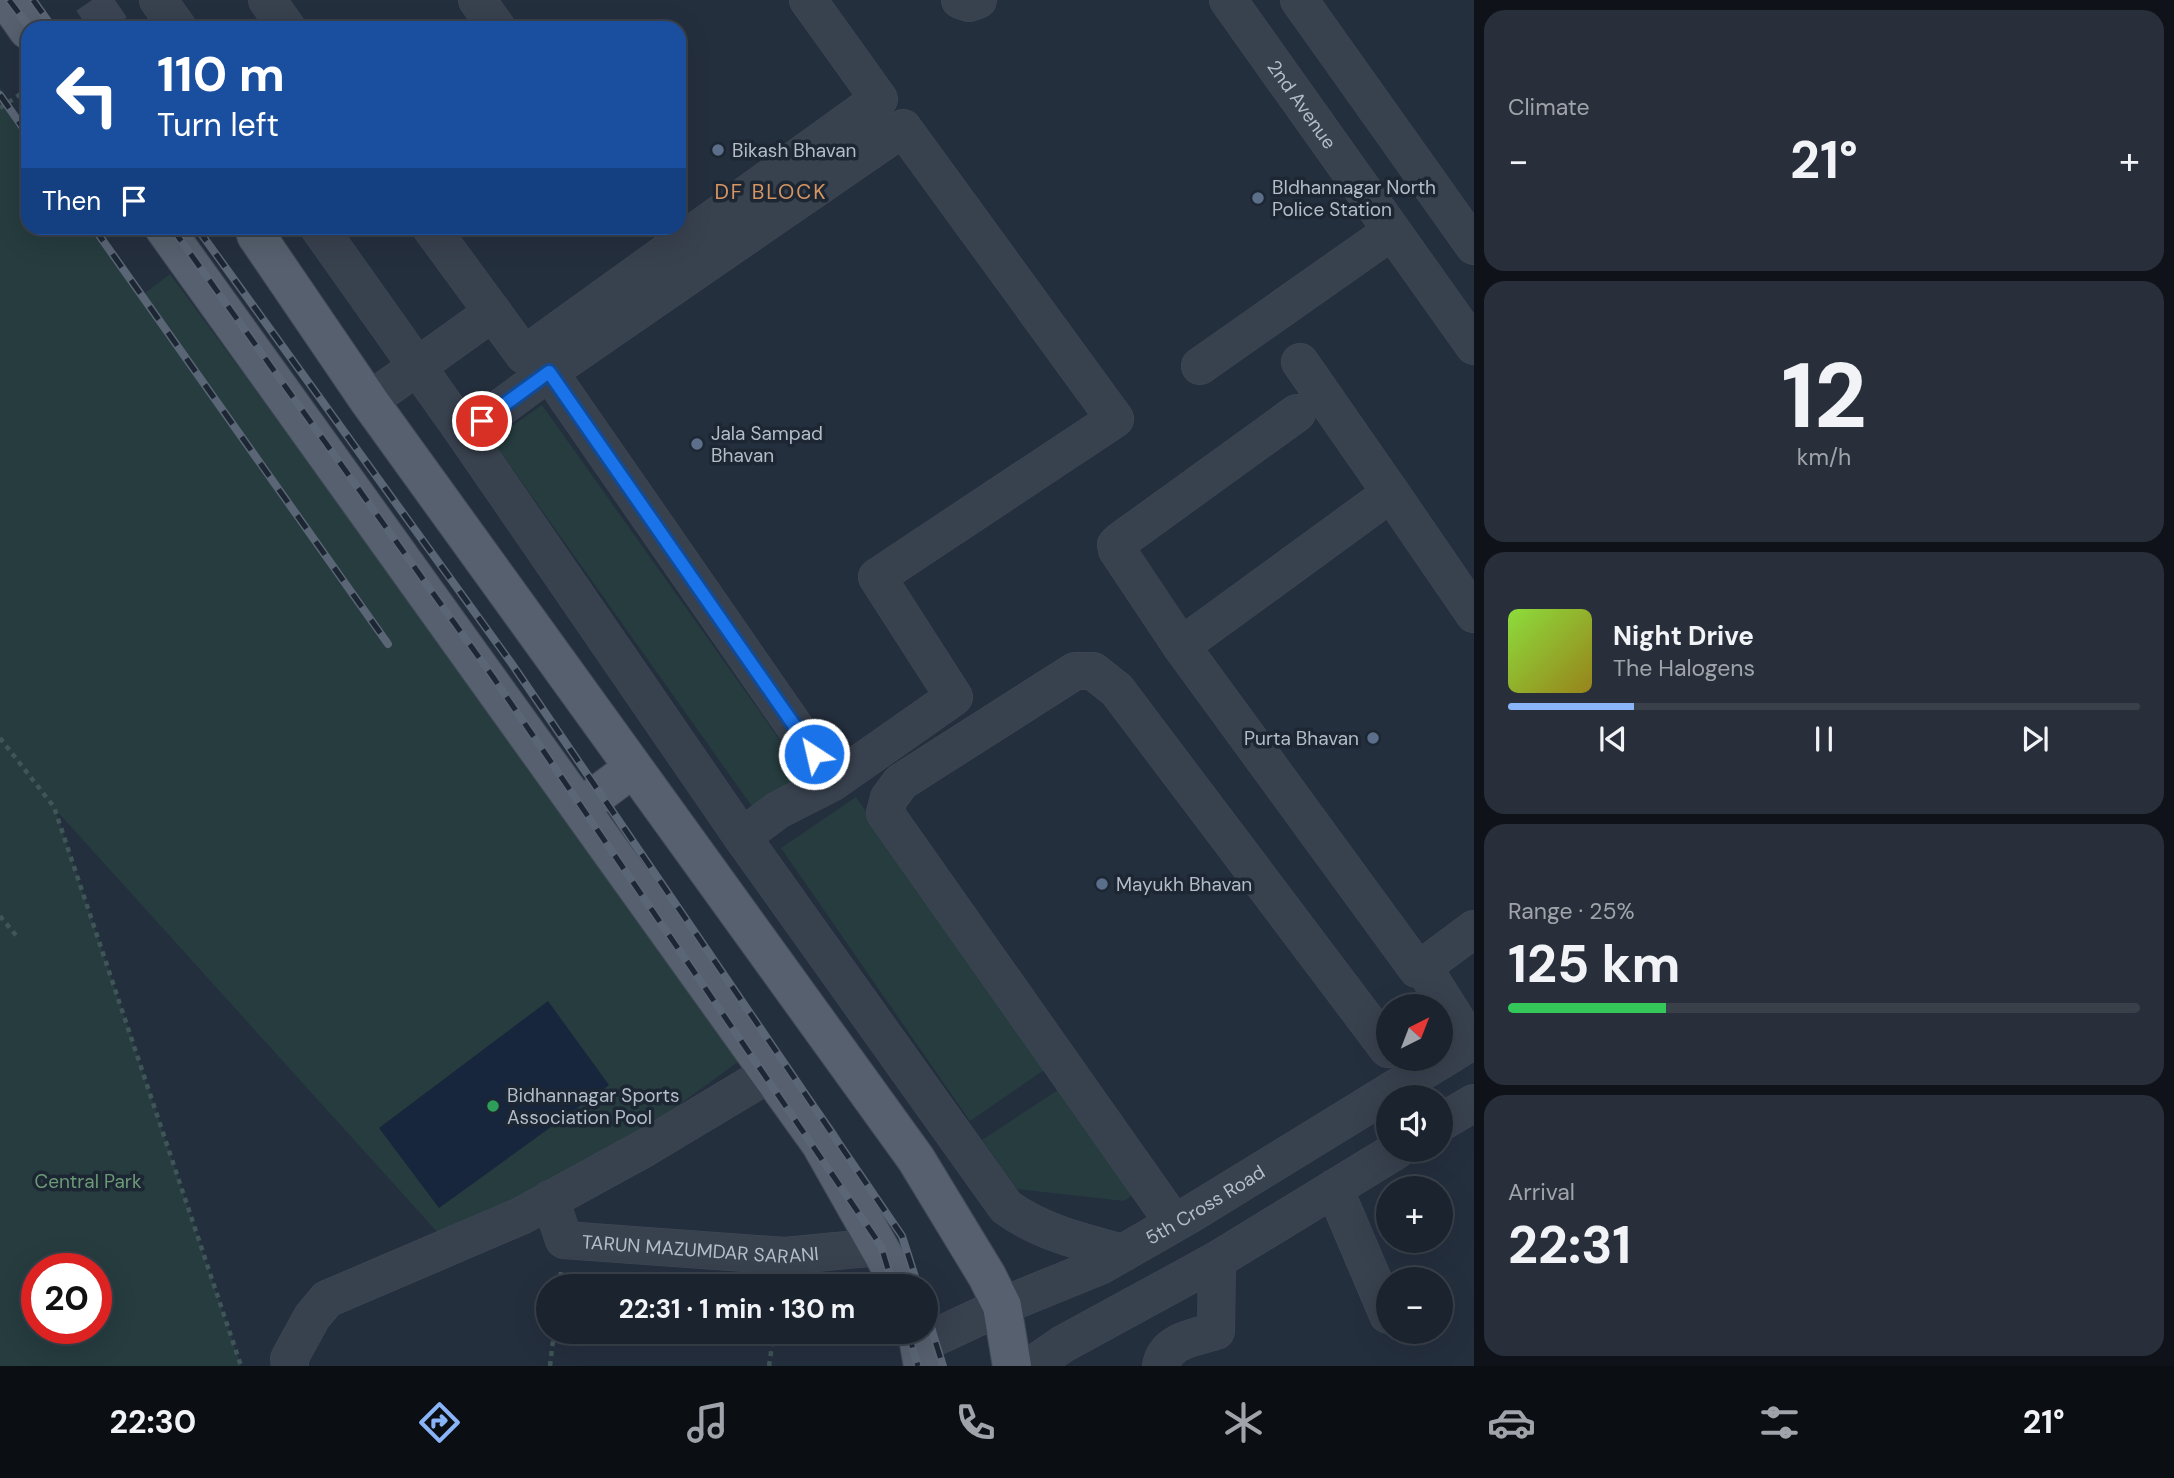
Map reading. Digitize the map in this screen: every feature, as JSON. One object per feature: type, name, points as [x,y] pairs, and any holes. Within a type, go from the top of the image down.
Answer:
[{"type":"main road","points":[[7,0],[22,21]]},
{"type":"main road","points":[[169,235],[820,1143],[894,1274]]},
{"type":"main road","points":[[256,235],[369,401],[916,1159],[987,1276],[1002,1306],[1012,1366]]},
{"type":"main road","points":[[580,808],[634,768]]},
{"type":"street","points":[[158,0],[173,21]]},
{"type":"street","points":[[267,0],[282,21]]},
{"type":"street","points":[[477,0],[492,21]]},
{"type":"street","points":[[436,235],[524,355],[879,99],[808,0]]},
{"type":"street","points":[[960,0],[969,3],[978,0]]},
{"type":"street","name":"2nd Avenue","points":[[1228,0],[1474,346]]},
{"type":"street","points":[[1299,0],[1474,246]]},
{"type":"street","points":[[465,434],[549,372],[903,128],[1115,419],[877,578],[954,697],[834,782],[778,810],[741,837]]},
{"type":"street","points":[[1200,366],[1392,231]]},
{"type":"street","points":[[323,235],[465,434],[741,837],[1006,1207],[1025,1221],[1123,1253]]},
{"type":"street","points":[[369,401],[493,312]]},
{"type":"street","points":[[1300,362],[1474,614]]},
{"type":"street","points":[[549,372],[834,782]]},
{"type":"street","points":[[1297,413],[1116,545],[1181,646],[1417,969],[1474,929]]},
{"type":"street","points":[[1181,646],[1391,493]]},
{"type":"street","points":[[1174,1223],[885,813],[888,798],[901,782],[1075,671],[1093,671],[1117,690],[1376,1033]]},
{"type":"street","points":[[1423,967],[1472,1041]]},
{"type":"street","name":"5th Cross Road","points":[[1453,1049],[1472,1041]]},
{"type":"street","name":"5th Cross Road","points":[[920,1347],[1002,1306],[1100,1266],[1123,1253],[1174,1223],[1400,1071]]},
{"type":"street","points":[[290,1366],[289,1359],[313,1317],[327,1299],[521,1216],[645,1148],[770,1073]]},
{"type":"street","points":[[1453,1116],[1474,1103]]},
{"type":"street","points":[[1031,1366],[1063,1344],[1217,1260],[1377,1162]]},
{"type":"street","points":[[1334,1188],[1376,1287]]},
{"type":"street","name":"TARUN MAZUMDAR SARANI","points":[[551,1199],[564,1240],[785,1256],[879,1247]]},
{"type":"street","points":[[1161,1366],[1163,1356],[1175,1343],[1216,1331],[1217,1260]]},
{"type":"path","points":[[0,108],[21,94]]},
{"type":"path","points":[[0,738],[54,807],[241,1366]]},
{"type":"path","points":[[0,916],[19,939]]},
{"type":"path","points":[[550,1366],[553,1344]]},
{"type":"path","points":[[769,1366],[772,1344]]},
{"type":"green space","name":"Central Park","points":[[0,88],[21,118],[21,235],[104,235],[145,293],[170,274],[746,1056],[646,1129],[596,1160],[440,1235],[55,809],[241,1366],[0,1366]]},
{"type":"green space","points":[[542,405],[806,777],[756,812],[492,440]]},
{"type":"green space","points":[[856,797],[1044,1070],[970,1121],[781,848]]},
{"type":"green space","points":[[1061,1088],[1135,1193],[1124,1201],[1017,1189],[982,1140]]},
{"type":"water","name":"Bidhannagar Sports Association Pool","points":[[548,1001],[609,1085],[439,1208],[379,1128]]},
{"type":"tunnel","points":[[92,0],[106,21]]},
{"type":"railway","points":[[9,0],[25,21]]},
{"type":"railway","points":[[33,0],[48,21]]},
{"type":"railway","points":[[0,95],[21,125]]},
{"type":"railway","points":[[99,235],[388,644]]},
{"type":"railway","points":[[177,235],[493,677],[881,1246],[889,1274]]},
{"type":"railway","points":[[202,235],[512,664],[902,1236],[914,1274]]},
{"type":"railway","points":[[912,1344],[918,1366]]},
{"type":"railway","points":[[936,1344],[943,1366]]},
{"type":"place","name":"Bikash Bhavan","points":[[718,150]]},
{"type":"place","name":"BIdhannagar North Police Station","points":[[1258,198]]},
{"type":"place","name":"Jala Sampad Bhavan","points":[[697,444]]},
{"type":"place","name":"Purta Bhavan","points":[[1373,738]]},
{"type":"place","name":"Mayukh Bhavan","points":[[1102,884]]},
{"type":"place","name":"Bidhannagar Sports Association Pool","points":[[493,1106]]},
{"type":"district","name":"DF BLOCK","points":[[771,192]]},
{"type":"route","points":[[482,421],[549,372],[814,754]]}]
